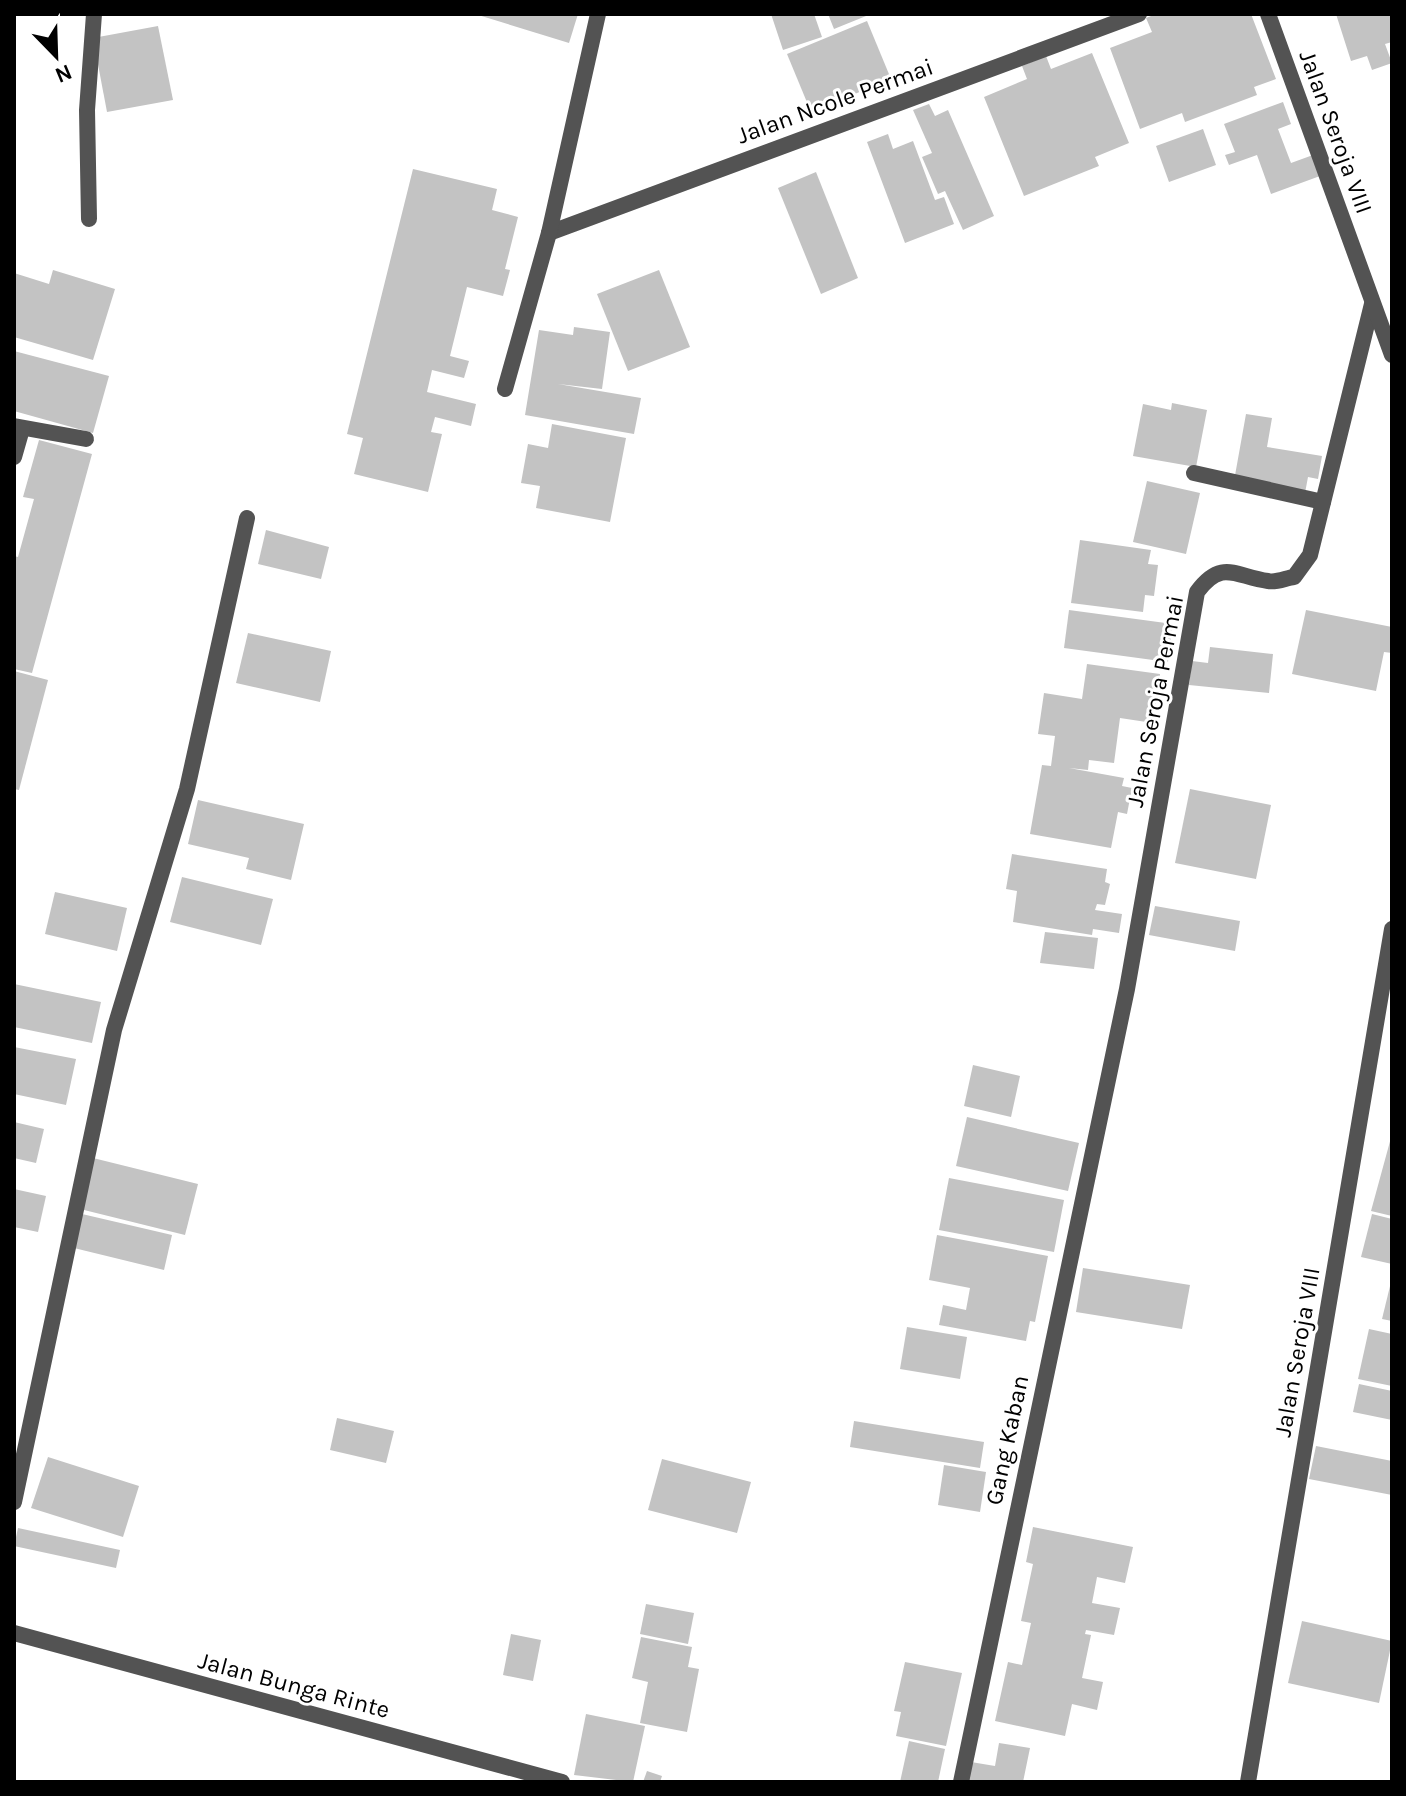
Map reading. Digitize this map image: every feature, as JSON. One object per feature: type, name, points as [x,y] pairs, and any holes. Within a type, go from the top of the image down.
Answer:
[{"type":"street","points":[[89,219],[87,110],[94,14]]},
{"type":"street","points":[[505,389],[549,233],[598,14]]},
{"type":"street","name":"Jalan Ncole Permai","points":[[549,233],[1139,14]]},
{"type":"street","name":"Jalan Seroja VIII","points":[[1268,14],[1392,355]]},
{"type":"street","name":"Jalan Seroja Permai","points":[[1101,1109],[1127,989],[1197,592],[1207,578],[1230,572],[1269,582],[1294,577],[1310,555],[1372,304]]},
{"type":"street","points":[[14,457],[18,428],[86,439]]},
{"type":"street","points":[[1194,473],[1323,502]]},
{"type":"street","points":[[14,1502],[114,1030],[187,789],[247,518]]},
{"type":"street","name":"Jalan Seroja VIII","points":[[1248,1782],[1392,929]]},
{"type":"street","name":"Gang Kaban","points":[[961,1782],[1101,1109]]},
{"type":"street","name":"Jalan Bunga Rinte","points":[[14,1633],[562,1782]]},
{"type":"building","points":[[475,14],[578,14],[569,43]]},
{"type":"building","points":[[771,14],[814,14],[822,37],[783,50]]},
{"type":"building","points":[[828,14],[871,14],[834,29]]},
{"type":"building","points":[[1156,14],[1251,14],[1276,79],[1254,87],[1257,95],[1185,122],[1182,113],[1140,129],[1110,48],[1152,32],[1146,18]]},
{"type":"building","points":[[1336,14],[1392,14],[1392,42],[1385,44],[1392,63],[1372,70],[1367,56],[1351,61]]},
{"type":"building","points":[[867,21],[891,79],[811,112],[787,54]]},
{"type":"building","points":[[158,26],[173,100],[107,112],[93,38]]},
{"type":"building","points":[[1092,53],[1129,143],[1095,157],[1099,166],[1024,196],[984,97],[1027,79],[1022,66],[1046,56],[1051,69]]},
{"type":"building","points":[[1283,102],[1291,124],[1278,129],[1291,163],[1313,155],[1320,176],[1271,194],[1257,155],[1229,165],[1225,155],[1235,152],[1224,124]]},
{"type":"building","points":[[929,104],[935,116],[948,110],[994,216],[963,230],[945,191],[938,194],[922,157],[932,153],[913,110]]},
{"type":"building","points":[[1203,129],[1216,165],[1169,182],[1156,146]]},
{"type":"building","points":[[888,134],[893,149],[913,141],[935,200],[944,197],[954,224],[905,243],[867,142]]},
{"type":"building","points":[[413,169],[497,189],[492,210],[518,217],[505,269],[510,270],[503,296],[467,287],[450,356],[469,361],[464,378],[432,370],[427,392],[476,404],[471,426],[435,417],[431,432],[442,434],[428,492],[354,474],[363,438],[347,434]]},
{"type":"building","points":[[816,172],[858,278],[821,294],[778,188]]},
{"type":"building","points":[[53,270],[115,289],[93,360],[14,337],[14,273],[49,284]]},
{"type":"building","points":[[659,270],[690,347],[628,371],[597,294]]},
{"type":"building","points":[[574,327],[610,332],[602,389],[558,384],[641,398],[634,434],[525,415],[539,330],[573,335]]},
{"type":"building","points":[[14,351],[109,376],[93,433],[14,411]]},
{"type":"building","points":[[1172,403],[1207,410],[1196,467],[1133,456],[1143,404],[1171,410]]},
{"type":"building","points":[[1246,414],[1272,418],[1267,447],[1322,456],[1318,479],[1308,477],[1305,493],[1234,481]]},
{"type":"building","points":[[552,424],[626,438],[610,522],[536,508],[540,486],[521,483],[528,444],[548,448]]},
{"type":"building","points":[[39,440],[92,454],[32,673],[14,669],[14,556],[18,557],[34,499],[23,497]]},
{"type":"building","points":[[1147,481],[1200,493],[1186,554],[1133,542]]},
{"type":"building","points":[[266,530],[329,547],[321,579],[258,564]]},
{"type":"building","points":[[1080,540],[1151,550],[1148,564],[1158,565],[1154,596],[1145,595],[1143,612],[1071,603]]},
{"type":"building","points":[[1069,610],[1173,624],[1168,662],[1064,648]]},
{"type":"building","points":[[1306,610],[1392,627],[1392,653],[1384,652],[1376,691],[1292,674]]},
{"type":"building","points":[[248,633],[331,651],[320,702],[236,683]]},
{"type":"building","points":[[1210,647],[1273,654],[1269,693],[1189,685],[1192,661],[1208,663]]},
{"type":"building","points":[[1087,664],[1160,674],[1153,723],[1120,718],[1114,763],[1089,760],[1088,770],[1069,768],[1124,778],[1122,786],[1132,788],[1127,814],[1118,812],[1111,848],[1030,834],[1042,765],[1051,766],[1055,736],[1038,734],[1044,693],[1082,699]]},
{"type":"building","points":[[14,671],[48,680],[19,790],[14,789]]},
{"type":"building","points":[[1190,789],[1271,805],[1256,879],[1175,863]]},
{"type":"building","points":[[198,800],[304,824],[291,880],[246,869],[249,858],[188,844]]},
{"type":"building","points":[[1012,854],[1107,869],[1105,882],[1110,884],[1105,905],[1097,904],[1095,910],[1122,914],[1119,933],[1093,929],[1092,935],[1013,922],[1017,891],[1006,889]]},
{"type":"building","points":[[182,877],[273,899],[261,945],[170,922]]},
{"type":"building","points":[[55,892],[127,908],[117,951],[45,934]]},
{"type":"building","points":[[1155,906],[1240,921],[1235,951],[1149,935]]},
{"type":"building","points":[[1045,932],[1098,938],[1094,969],[1040,963]]},
{"type":"building","points":[[14,984],[101,1002],[92,1043],[14,1027]]},
{"type":"building","points":[[14,1047],[76,1059],[66,1105],[14,1094]]},
{"type":"building","points":[[973,1065],[1020,1076],[1011,1117],[964,1106]]},
{"type":"building","points":[[967,1117],[1079,1143],[1068,1191],[956,1166]]},
{"type":"building","points":[[14,1122],[44,1129],[36,1163],[14,1158]]},
{"type":"building","points":[[1392,1134],[1392,1216],[1371,1211]]},
{"type":"building","points":[[93,1158],[198,1184],[185,1235],[80,1209]]},
{"type":"building","points":[[949,1178],[1064,1200],[1054,1252],[939,1230]]},
{"type":"building","points":[[14,1189],[46,1196],[38,1232],[14,1227]]},
{"type":"building","points":[[82,1214],[172,1235],[164,1270],[74,1248]]},
{"type":"building","points":[[1372,1214],[1392,1219],[1392,1264],[1361,1257]]},
{"type":"building","points":[[937,1235],[1048,1256],[1035,1322],[1030,1321],[1026,1341],[939,1325],[943,1305],[966,1310],[970,1288],[929,1280]]},
{"type":"building","points":[[1083,1268],[1190,1285],[1182,1329],[1076,1312]]},
{"type":"building","points":[[1392,1282],[1392,1321],[1382,1319]]},
{"type":"building","points":[[907,1327],[967,1337],[960,1379],[900,1369]]},
{"type":"building","points":[[1369,1329],[1392,1334],[1392,1386],[1358,1379]]},
{"type":"building","points":[[1359,1384],[1392,1391],[1392,1420],[1353,1412]]},
{"type":"building","points":[[337,1418],[394,1431],[386,1463],[330,1450]]},
{"type":"building","points":[[854,1421],[984,1442],[980,1468],[850,1447]]},
{"type":"building","points":[[1316,1446],[1392,1461],[1392,1495],[1309,1479]]},
{"type":"building","points":[[48,1457],[139,1486],[123,1537],[31,1508]]},
{"type":"building","points":[[662,1459],[751,1482],[737,1533],[648,1510]]},
{"type":"building","points":[[944,1465],[986,1472],[980,1512],[938,1505]]},
{"type":"building","points":[[1033,1527],[1133,1547],[1125,1583],[1097,1577],[1092,1603],[1120,1608],[1114,1635],[1086,1630],[1085,1634],[1091,1635],[1082,1678],[1103,1682],[1097,1710],[1072,1704],[1065,1736],[995,1721],[1008,1662],[1022,1665],[1031,1623],[1021,1621],[1033,1564],[1026,1562]]},
{"type":"building","points":[[18,1528],[120,1550],[116,1568],[14,1546]]},
{"type":"building","points":[[646,1604],[694,1613],[688,1644],[640,1634]]},
{"type":"building","points":[[1302,1621],[1392,1641],[1379,1703],[1288,1683]]},
{"type":"building","points":[[511,1634],[541,1640],[533,1681],[503,1675]]},
{"type":"building","points":[[641,1637],[692,1647],[688,1667],[699,1669],[687,1732],[640,1723],[648,1682],[632,1678]]},
{"type":"building","points":[[905,1662],[962,1673],[946,1746],[896,1736],[901,1712],[894,1711]]},
{"type":"building","points":[[586,1714],[645,1726],[633,1782],[574,1775]]},
{"type":"building","points":[[909,1741],[945,1749],[938,1782],[900,1782]]},
{"type":"building","points":[[999,1743],[1030,1748],[1023,1782],[967,1782],[971,1762],[995,1766]]},
{"type":"building","points":[[647,1771],[662,1776],[660,1782],[643,1782]]}]
